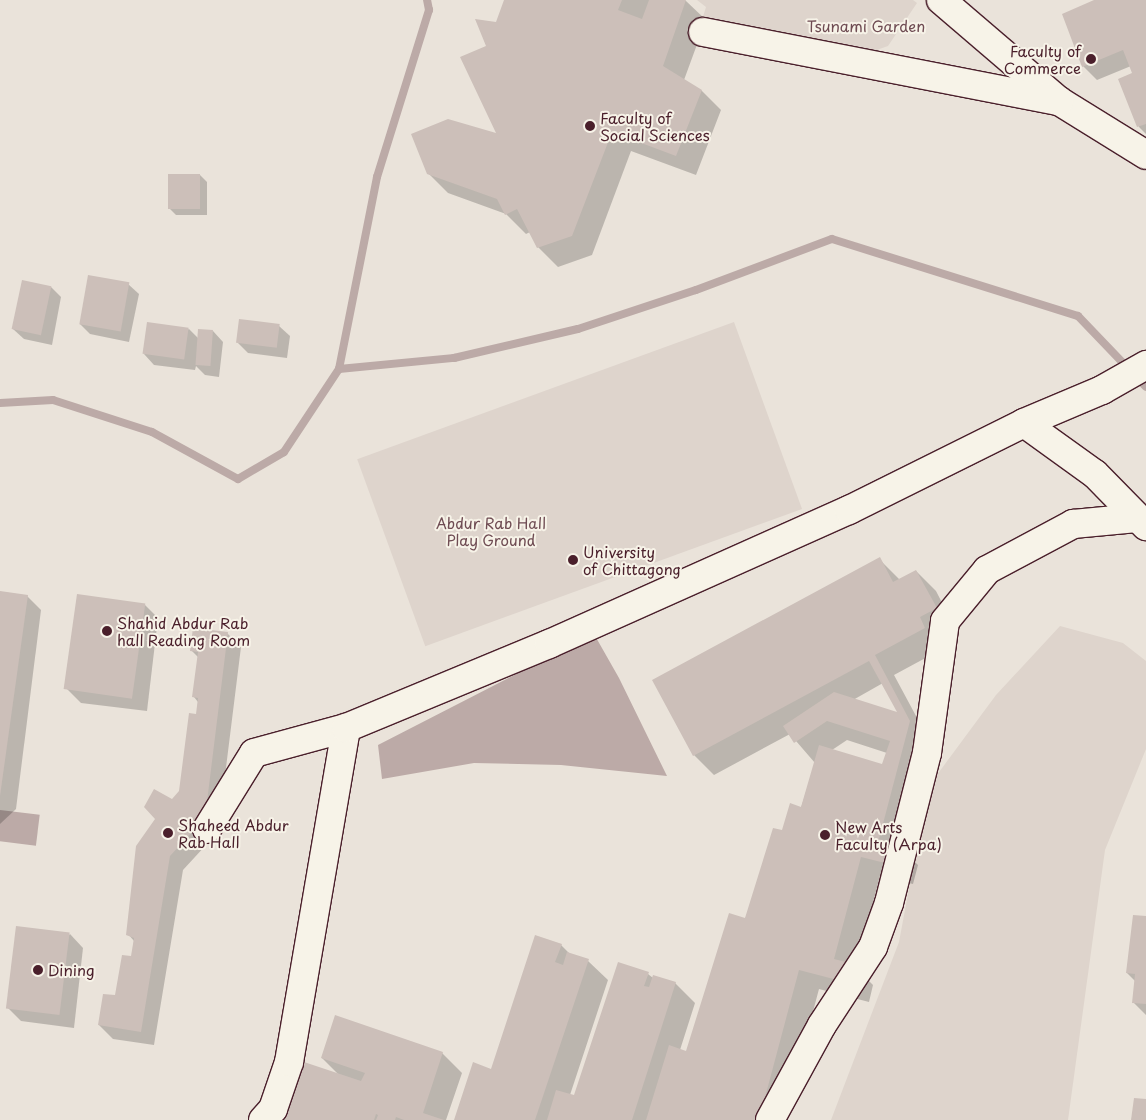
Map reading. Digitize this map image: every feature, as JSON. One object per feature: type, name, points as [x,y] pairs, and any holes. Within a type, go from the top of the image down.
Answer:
[{"type":"lane","points":[[941,0],[1059,101],[1146,154]]},
{"type":"lane","points":[[703,32],[1059,101]]},
{"type":"lane","points":[[207,829],[254,754],[346,728],[549,644],[850,510],[1024,423],[1102,390],[1146,365]]},
{"type":"lane","points":[[1024,423],[1094,474],[1142,522]]},
{"type":"lane","points":[[770,1120],[822,1025],[873,947],[889,903],[927,753],[945,621],[987,570],[1073,524],[1142,522]]},
{"type":"lane","points":[[263,1120],[273,1109],[289,1062],[346,728]]},
{"type":"shaded area","name":"University of Chittagong","points":[[0,0],[1146,0],[1146,1120],[0,1120]]},
{"type":"shaded area","points":[[594,634],[619,678],[667,776],[561,765],[474,763],[382,779],[378,745]]},
{"type":"shaded area","points":[[0,810],[40,815],[36,846],[0,841]]},
{"type":"green space","name":"Tsunami Garden","points":[[697,0],[913,0],[917,3],[888,46],[868,53],[702,20],[706,7]]},
{"type":"green space","name":"Abdur Rab Hall Play Ground","points":[[734,322],[802,509],[425,646],[357,459]]},
{"type":"green space","points":[[1060,626],[1123,643],[1146,661],[1146,749],[1105,850],[1068,1120],[831,1120],[899,942],[928,787],[996,695]]},
{"type":"building","name":"Faculty of Social Sciences","points":[[504,0],[622,0],[618,10],[642,19],[649,0],[686,0],[663,66],[702,90],[676,156],[612,132],[572,236],[537,248],[517,209],[505,215],[497,199],[427,174],[411,134],[448,119],[496,133],[460,57],[486,46],[475,19],[496,22]]},
{"type":"building","name":"Faculty of Commerce","points":[[1094,0],[1146,0],[1146,124],[1137,127],[1118,79],[1132,73],[1123,50],[1082,67],[1062,14]]},
{"type":"building","points":[[168,174],[200,174],[200,209],[168,209]]},
{"type":"building","points":[[88,275],[129,282],[121,332],[79,324]]},
{"type":"building","points":[[22,280],[51,286],[41,335],[12,329]]},
{"type":"building","points":[[239,319],[280,324],[277,348],[236,343]]},
{"type":"building","points":[[147,322],[189,328],[184,360],[143,354]]},
{"type":"building","points":[[198,329],[213,330],[210,366],[195,365]]},
{"type":"building","name":"New Arts Faculty (Arpa)","points":[[880,557],[893,582],[916,570],[937,608],[920,617],[925,628],[875,655],[910,721],[879,839],[899,844],[893,865],[861,857],[834,959],[854,964],[849,983],[799,970],[759,1120],[646,1120],[669,1045],[686,1051],[729,913],[745,918],[773,828],[782,830],[790,803],[801,807],[819,745],[882,764],[890,741],[827,721],[794,743],[783,726],[834,692],[897,712],[869,661],[693,756],[652,680]]},
{"type":"building","points":[[0,591],[28,595],[0,796]]},
{"type":"building","name":"Shahid Abdur Rab hall Reading Room","points":[[77,594],[145,604],[132,699],[64,689]]},
{"type":"building","name":"Shaheed Abdur Rab Hall","points":[[193,628],[228,632],[205,818],[170,856],[141,1032],[98,1025],[103,994],[115,995],[122,955],[131,956],[134,938],[126,935],[136,846],[155,819],[144,807],[154,789],[172,799],[179,791],[189,713],[196,714],[198,698],[192,697],[198,652],[190,651]]},
{"type":"building","points":[[1133,915],[1146,916],[1146,1004],[1132,1003],[1135,974],[1126,973]]},
{"type":"building","name":"Dining","points":[[16,926],[70,933],[59,1015],[6,1008]]},
{"type":"building","points":[[535,935],[562,944],[555,962],[563,965],[567,952],[589,959],[535,1120],[454,1120],[473,1062],[491,1069]]},
{"type":"building","points":[[618,962],[649,972],[644,986],[649,987],[653,975],[676,982],[632,1120],[547,1120],[556,1090],[574,1095]]},
{"type":"building","points":[[335,1015],[443,1052],[423,1113],[444,1120],[404,1120],[396,1117],[395,1120],[376,1120],[378,1115],[376,1114],[374,1120],[284,1120],[304,1062],[361,1081],[365,1073],[321,1058]]},
{"type":"building","points":[[1134,1098],[1146,1099],[1146,1120],[1131,1120]]},
{"type":"waterway","points":[[339,369],[377,177],[429,10],[427,0]]},
{"type":"waterway","points":[[0,403],[53,400],[152,432],[238,479],[284,452],[339,369],[454,358],[578,329],[696,290],[832,239],[1078,316],[1146,387]]},
{"type":"place","name":"Faculty of Commerce","points":[[1091,59]]},
{"type":"place","name":"Faculty of Social Sciences","points":[[590,126]]},
{"type":"place","name":"University of Chittagong","points":[[573,560]]},
{"type":"place","name":"Shahid Abdur Rab hall Reading Room","points":[[107,631]]},
{"type":"place","name":"Shaheed Abdur Rab Hall","points":[[168,833]]},
{"type":"place","name":"New Arts Faculty (Arpa)","points":[[825,835]]},
{"type":"place","name":"Dining","points":[[38,970]]}]
